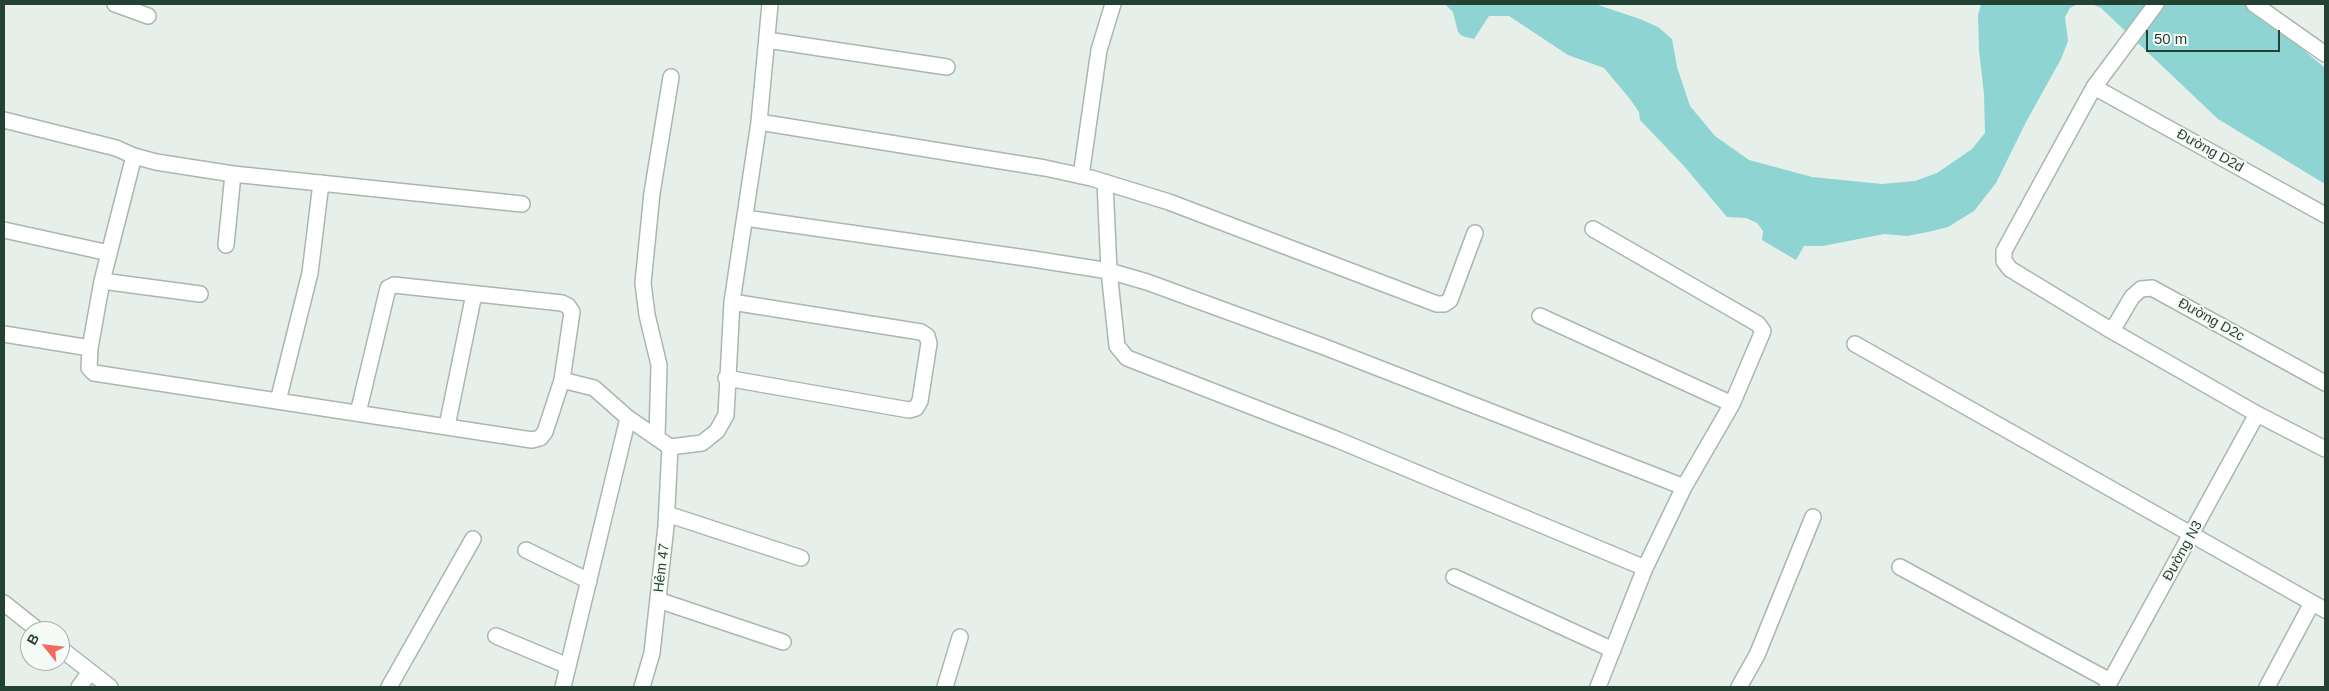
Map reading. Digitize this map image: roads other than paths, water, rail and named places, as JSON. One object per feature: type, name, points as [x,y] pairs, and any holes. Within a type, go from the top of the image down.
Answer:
[{"type":"street","points":[[115,4],[148,16]]},
{"type":"street","points":[[562,380],[594,388],[628,418],[670,447],[702,443],[717,431],[726,415],[726,378],[732,302],[759,122],[770,4]]},
{"type":"street","points":[[1076,174],[1099,50],[1113,4]]},
{"type":"street","points":[[2156,4],[2094,87],[2003,256],[2010,269],[2112,331],[2258,414],[2325,449]]},
{"type":"street","points":[[2254,4],[2325,54]]},
{"type":"street","points":[[767,40],[947,67]]},
{"type":"street","points":[[657,438],[659,365],[647,315],[643,283],[652,193],[671,77]]},
{"type":"street","name":"Đường D2d","points":[[2094,87],[2325,215]]},
{"type":"street","points":[[4,120],[116,148],[134,156],[156,162],[233,174],[522,204]]},
{"type":"street","points":[[759,122],[1076,174],[1169,202],[1438,304],[1444,304],[1450,300],[1475,233]]},
{"type":"street","points":[[134,156],[102,281],[90,348],[89,368],[94,373],[532,440],[540,438],[545,432],[562,380],[572,312],[568,306],[562,303],[394,284],[388,288],[358,413]]},
{"type":"street","points":[[226,245],[233,174]]},
{"type":"street","points":[[1105,182],[1110,271],[1117,346],[1127,358],[1338,440],[1645,568]]},
{"type":"street","points":[[278,401],[310,273],[321,183]]},
{"type":"street","points":[[745,218],[1110,271],[1148,282],[1322,346],[1684,487]]},
{"type":"street","points":[[1593,229],[1758,324],[1763,331],[1732,404],[1684,487],[1645,568],[1598,687]]},
{"type":"street","points":[[4,230],[109,253]]},
{"type":"street","points":[[102,281],[200,294]]},
{"type":"street","name":"Đường D2c","points":[[2112,331],[2132,297],[2141,290],[2152,288],[2325,383]]},
{"type":"street","points":[[447,426],[474,294]]},
{"type":"street","points":[[726,378],[909,410],[916,408],[920,401],[929,342],[927,336],[921,332],[732,302]]},
{"type":"street","points":[[1540,316],[1732,404]]},
{"type":"street","points":[[4,334],[90,348]]},
{"type":"street","points":[[1855,344],[2325,610]]},
{"type":"street","name":"Đường N3","points":[[2109,684],[2258,414]]},
{"type":"street","points":[[563,687],[628,418]]},
{"type":"street","name":"Hẻm 47","points":[[642,687],[652,653],[667,514],[670,447]]},
{"type":"street","points":[[667,514],[801,558]]},
{"type":"street","points":[[1739,687],[1757,655],[1813,517]]},
{"type":"street","points":[[389,687],[473,539]]},
{"type":"street","points":[[526,550],[589,581]]},
{"type":"street","points":[[1900,567],[2109,684]]},
{"type":"street","points":[[1454,578],[1613,650]]},
{"type":"street","points":[[658,600],[783,642]]},
{"type":"street","points":[[4,603],[26,621]]},
{"type":"street","points":[[2267,687],[2312,603]]},
{"type":"street","points":[[496,636],[568,666]]},
{"type":"street","points":[[945,687],[960,637]]},
{"type":"street","points":[[70,656],[110,687]]},
{"type":"street","points":[[79,687],[90,672]]},
{"type":"water","points":[[1445,4],[1595,4],[1640,19],[1658,27],[1672,39],[1677,67],[1690,106],[1715,136],[1749,160],[1812,177],[1882,184],[1915,181],[1937,173],[1972,149],[1985,133],[1984,94],[1979,50],[1978,15],[1981,4],[2078,4],[2070,8],[2065,17],[2068,41],[2061,59],[2026,122],[1996,183],[1974,211],[1948,227],[1928,232],[1907,236],[1884,234],[1823,246],[1804,246],[1796,260],[1762,240],[1763,231],[1757,223],[1746,218],[1727,217],[1684,166],[1640,120],[1639,112],[1630,99],[1604,68],[1568,55],[1509,16],[1489,16],[1474,39],[1462,36],[1458,32],[1453,12]]},
{"type":"water","points":[[2092,4],[2262,4],[2306,52],[2325,68],[2325,184],[2218,119],[2101,8]]}]
